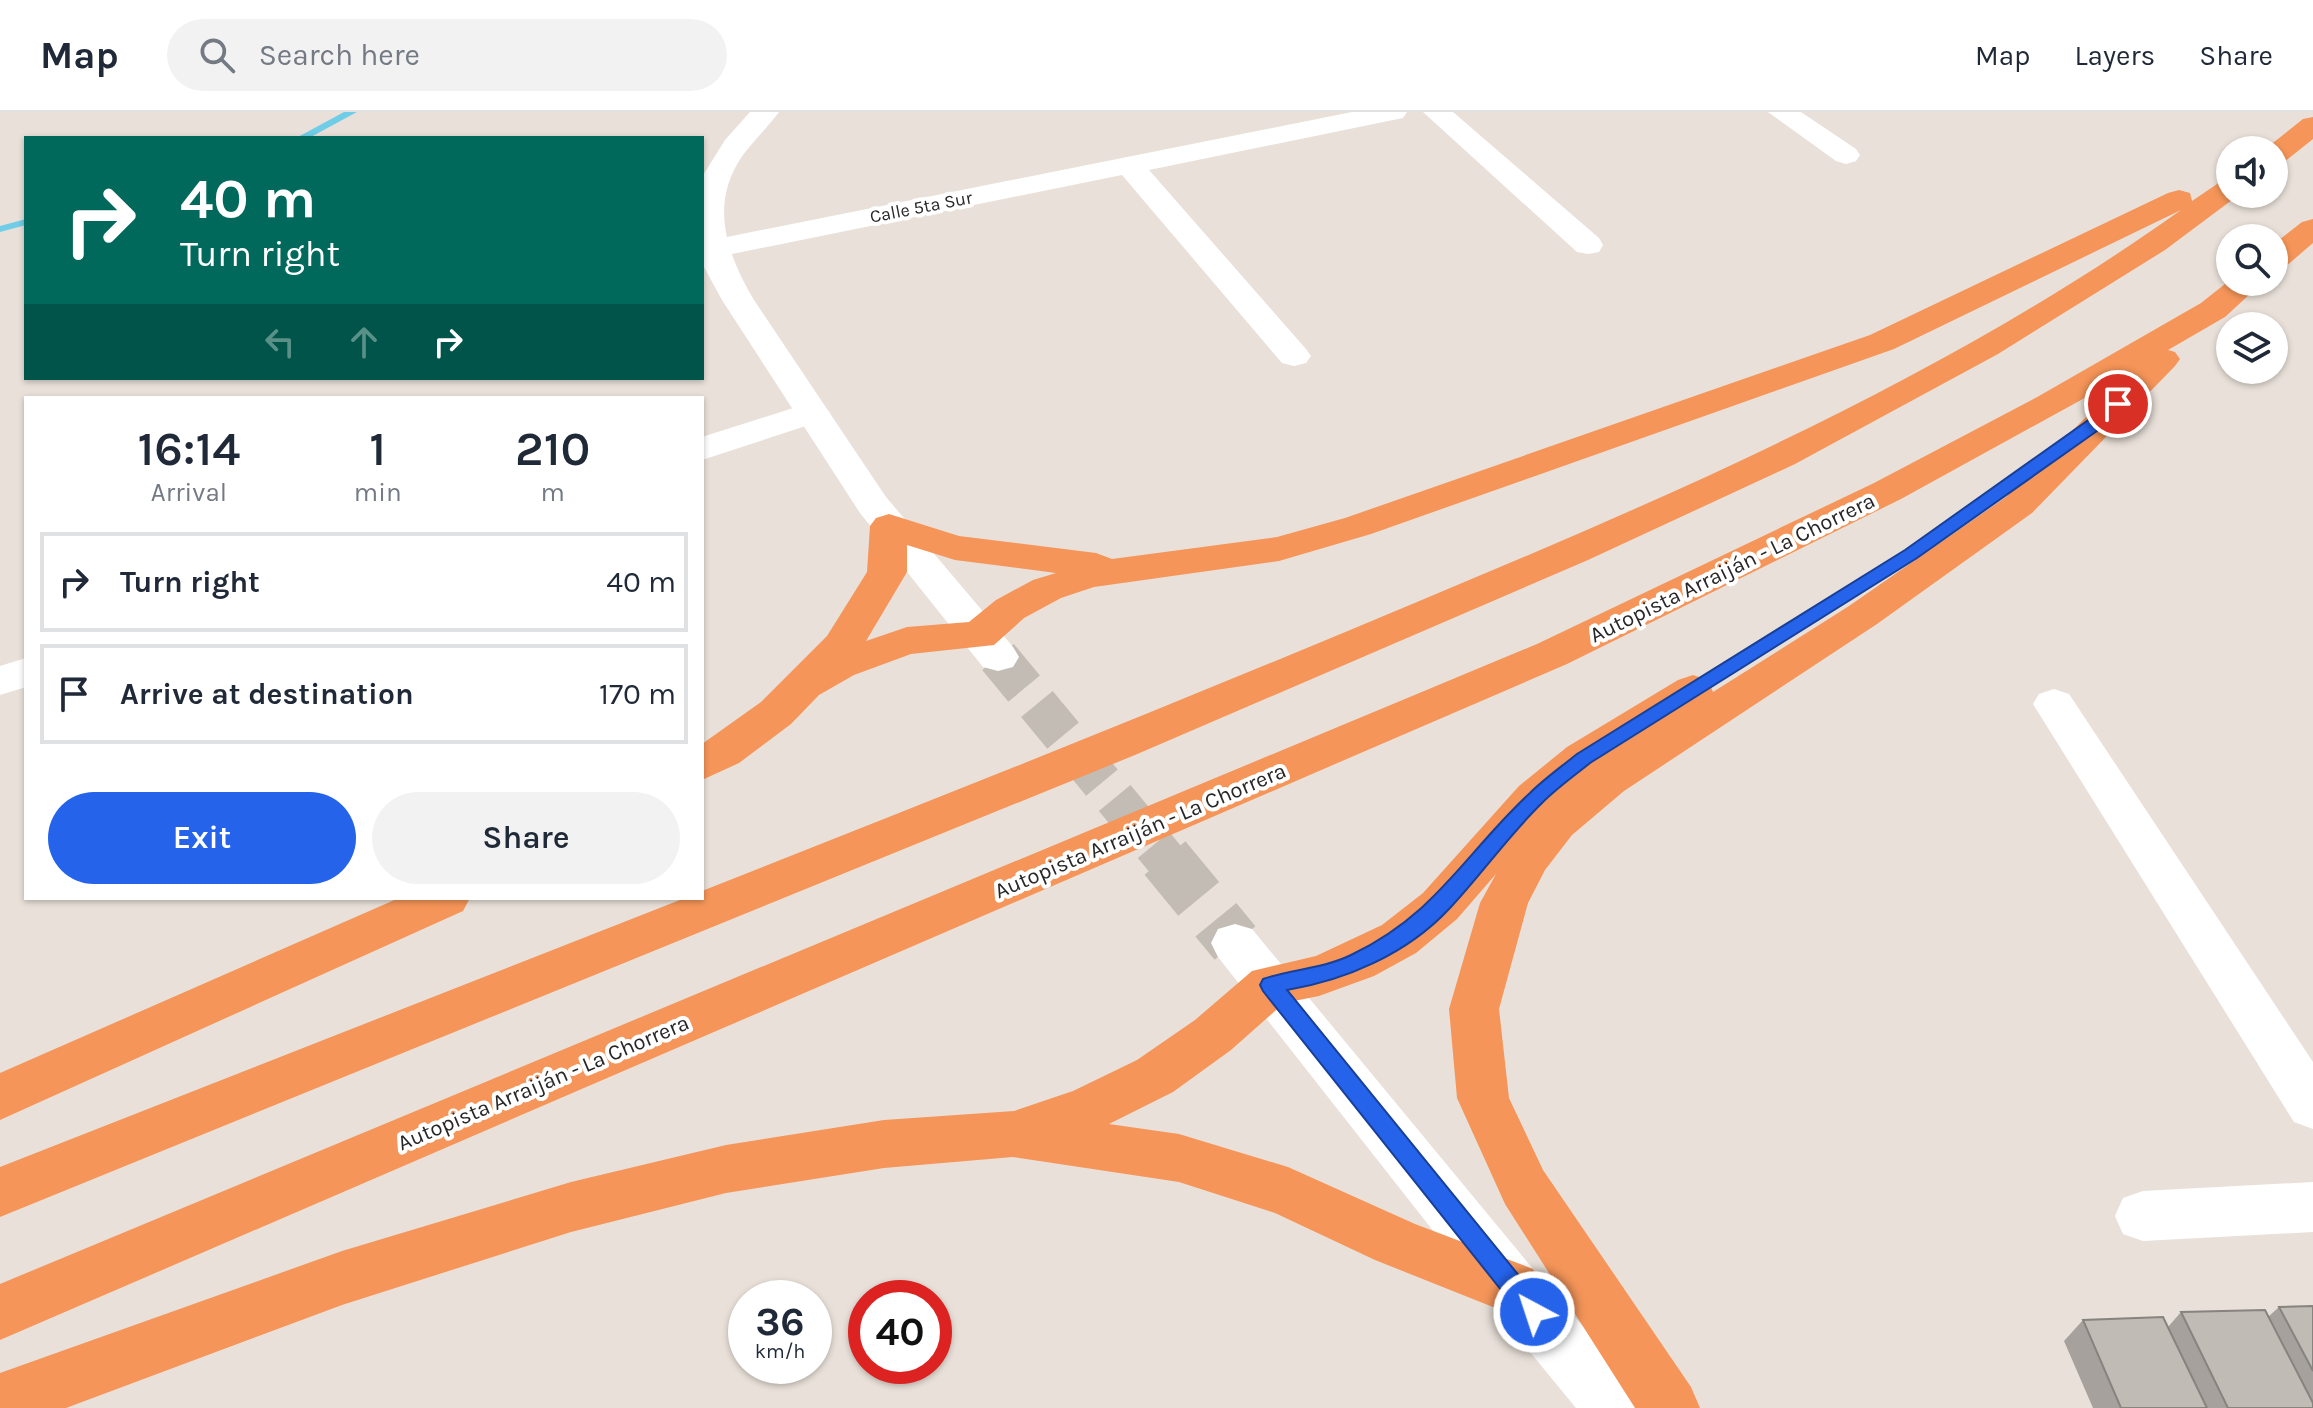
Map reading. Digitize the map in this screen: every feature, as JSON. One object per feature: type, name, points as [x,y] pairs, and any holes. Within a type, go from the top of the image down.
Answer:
[{"type":"highway","points":[[2288,144],[2313,125]]},
{"type":"highway","points":[[809,683],[839,665],[907,641],[989,646],[1010,609],[1047,589],[1089,575],[1279,549],[1358,526],[1882,342],[2216,181]]},
{"type":"highway","points":[[0,1192],[1120,744],[1574,551],[1782,456],[1986,347],[2154,243],[2216,198]]},
{"type":"highway","points":[[2288,249],[2313,228]]},
{"type":"highway","points":[[1670,1408],[1524,1187],[1483,1098],[1474,1009],[1504,903],[1527,859],[1556,823],[1608,780],[1863,615],[2019,505],[2099,422],[2230,296]]},
{"type":"highway","name":"Autopista Arraiján - La Chorrera","points":[[0,1312],[1552,654],[1745,564],[1966,450],[2115,369],[2230,296]]},
{"type":"highway","points":[[1013,1134],[1088,1109],[1155,1076],[1213,1035],[1270,985],[1319,976],[1357,962],[1399,939],[1440,906],[1535,798],[1583,758],[1911,554],[2099,422]]},
{"type":"highway","points":[[704,763],[724,752],[776,713],[809,683],[842,646],[887,572],[889,526],[955,548],[1013,557],[1134,568]]},
{"type":"highway","points":[[0,1097],[442,900]]},
{"type":"highway","points":[[0,1403],[342,1278],[571,1207],[726,1169],[884,1144],[1013,1134],[1179,1158],[1288,1192],[1395,1242],[1513,1288]]},
{"type":"street","points":[[765,112],[735,144],[718,171],[707,216],[712,249],[732,288],[889,526],[989,646]]},
{"type":"street","name":"Calle 5ta Sur","points":[[712,249],[1393,112]]},
{"type":"street","points":[[1437,112],[1588,245]]},
{"type":"street","points":[[1782,112],[1846,155]]},
{"type":"street","points":[[1129,165],[1294,356]]},
{"type":"street","points":[[704,448],[812,413]]},
{"type":"street","points":[[0,681],[24,673]]},
{"type":"street","points":[[2054,704],[2313,1106]]},
{"type":"street","points":[[1235,943],[1513,1288],[1615,1408]]},
{"type":"street","points":[[2143,1216],[2313,1207]]},
{"type":"building","points":[[2313,1306],[2313,1371],[2279,1307]]},
{"type":"building","points":[[2265,1310],[2313,1408],[2228,1408],[2181,1312]]},
{"type":"building","points":[[2163,1317],[2207,1408],[2121,1408],[2083,1320]]},
{"type":"waterway","points":[[305,136],[352,112]]},
{"type":"waterway","points":[[0,229],[24,223]]},
{"type":"tunnel","points":[[998,657],[1166,860]]},
{"type":"tunnel","points":[[1165,858],[1235,943]]},
{"type":"route","points":[[1534,1312],[1270,985],[1319,976],[1357,962],[1399,939],[1440,906],[1535,798],[1583,758],[1911,554],[2099,422],[2118,404]]}]
